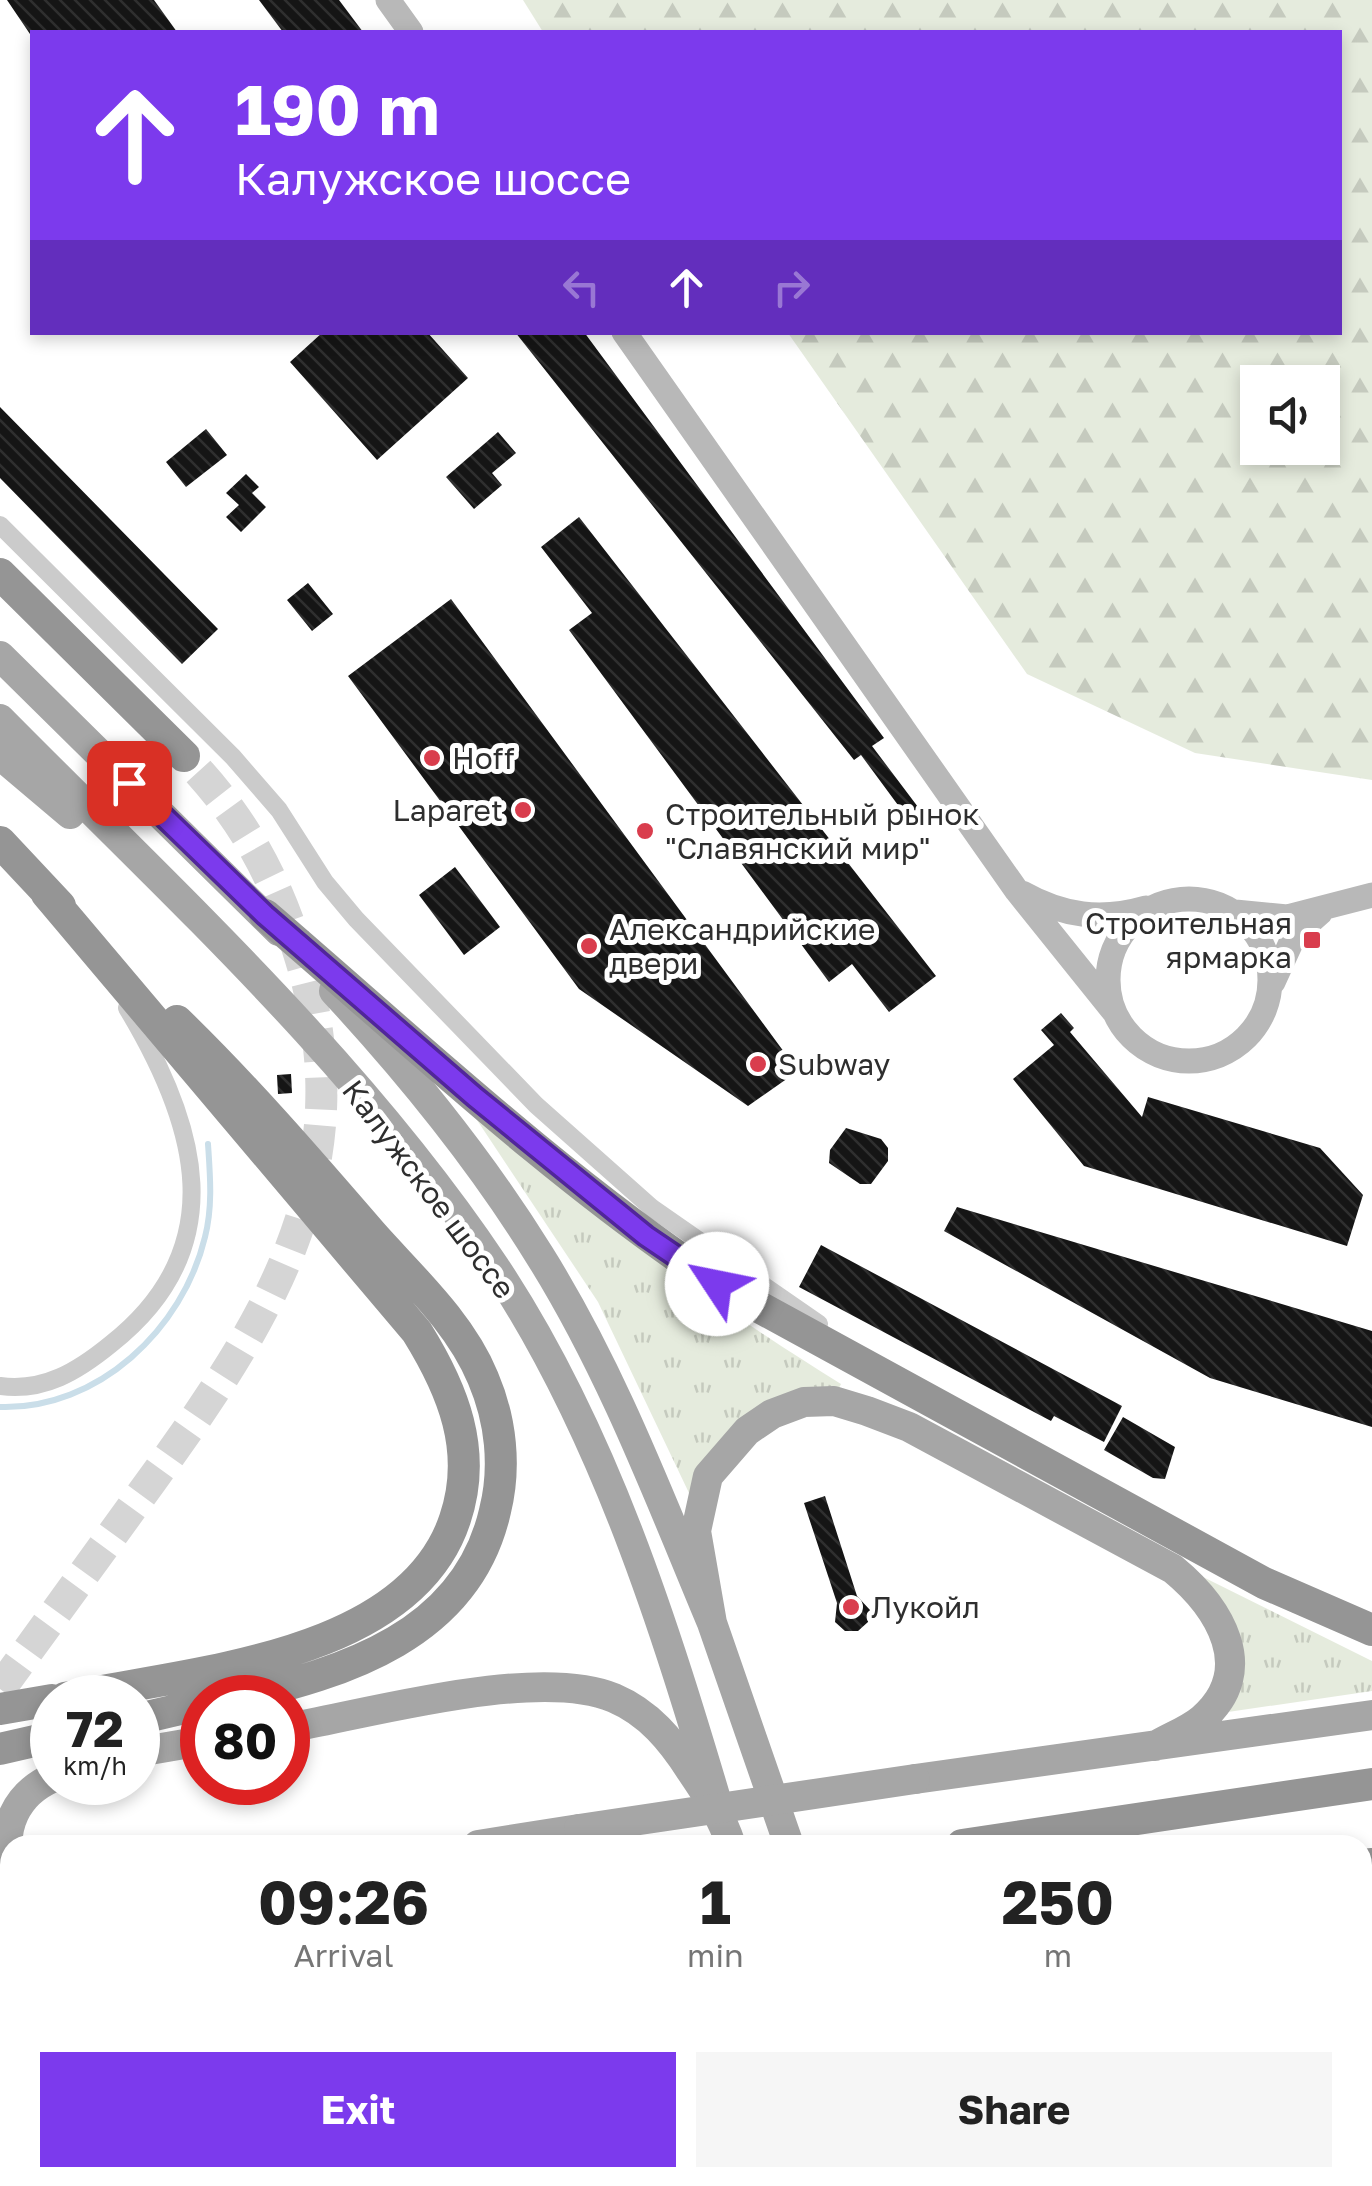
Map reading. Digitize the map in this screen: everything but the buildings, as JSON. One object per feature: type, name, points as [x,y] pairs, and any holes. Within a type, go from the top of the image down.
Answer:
[{"type":"highway","points":[[0,574],[184,756]]},
{"type":"highway","points":[[0,842],[280,1129],[444,1315],[482,1375],[496,1411],[500,1491],[490,1536],[470,1576],[441,1612],[360,1662],[310,1680]]},
{"type":"highway","points":[[47,894],[417,1332],[452,1398],[466,1465],[461,1501],[433,1566],[405,1594],[376,1614],[300,1648],[160,1678]]},
{"type":"highway","points":[[265,915],[544,1156],[646,1236],[717,1284],[1264,1583],[1372,1630]]},
{"type":"highway","points":[[0,1708],[30,1703]]},
{"type":"highway","points":[[0,1749],[30,1742]]},
{"type":"highway","points":[[1029,1835],[1372,1784]]},
{"type":"main road","name":"Калужское шоссе","points":[[0,656],[265,915],[435,1108],[540,1256],[624,1416],[712,1623]]},
{"type":"main road","name":"Калужское шоссе","points":[[0,718],[226,947],[402,1141],[496,1268],[588,1440],[641,1563],[721,1816]]},
{"type":"main road","points":[[0,755],[226,947]]},
{"type":"main road","points":[[786,1835],[712,1623],[696,1531],[708,1476],[722,1455],[772,1414],[804,1402],[834,1402],[909,1427],[1173,1569],[1198,1590],[1218,1614],[1228,1644],[1229,1677],[1220,1699],[1201,1720],[1155,1746]]},
{"type":"main road","points":[[310,1724],[502,1690],[545,1686],[585,1690],[613,1698],[652,1722],[671,1741],[721,1816],[728,1835]]},
{"type":"main road","points":[[541,1835],[1372,1716]]},
{"type":"main road","points":[[1282,1729],[1372,1726]]},
{"type":"main road","points":[[6,1835],[12,1816],[30,1793]]},
{"type":"street","points":[[388,0],[410,30]]},
{"type":"street","points":[[626,335],[1018,891],[1146,1049],[1192,1061],[1236,1046],[1258,1023],[1294,936],[1324,911]]},
{"type":"street","points":[[0,525],[233,757],[279,810],[325,882],[356,919],[536,1105],[652,1208],[896,1380]]},
{"type":"street","points":[[1018,891],[1080,915],[1104,917],[1187,898],[1269,917],[1324,911],[1372,895]]},
{"type":"street","points":[[1115,1013],[1108,982],[1113,951],[1130,924],[1156,905]]},
{"type":"street","points":[[1233,911],[1264,947],[1270,994]]},
{"type":"street","points":[[0,1386],[54,1381],[94,1358],[131,1329],[166,1287],[187,1234],[192,1172],[176,1101],[88,944]]},
{"type":"green space","points":[[523,0],[1372,0],[1372,780],[1195,753],[1027,674],[789,335],[1342,335],[1342,30],[542,30]]},
{"type":"green space","points":[[469,1108],[649,1254],[841,1384],[838,1390],[803,1393],[689,1493],[598,1302]]},
{"type":"green space","points":[[1195,1573],[1372,1661],[1372,1691],[1228,1712],[1235,1636],[1224,1605]]},
{"type":"waterway","points":[[0,1407],[36,1404],[70,1395],[131,1358],[156,1332],[194,1271],[205,1237],[210,1202],[208,1144]]},
{"type":"tunnel","points":[[0,1689],[236,1357],[270,1296],[296,1233],[314,1168],[321,1100],[316,1028],[298,950],[278,896],[253,846],[222,800],[184,756]]},
{"type":"place","name":"Hoff","points":[[432,758]]},
{"type":"place","name":"Laparet","points":[[523,810]]},
{"type":"place","name":"Строительный рынок \"Славянский мир\"","points":[[645,831]]},
{"type":"place","name":"Строительная ярмарка","points":[[1312,940]]},
{"type":"place","name":"Александрийские двери","points":[[589,946]]},
{"type":"place","name":"Subway","points":[[758,1064]]},
{"type":"place","name":"Лукойл","points":[[851,1607]]},
{"type":"route","points":[[129,783],[265,915],[475,1097],[646,1236],[717,1284]]}]
